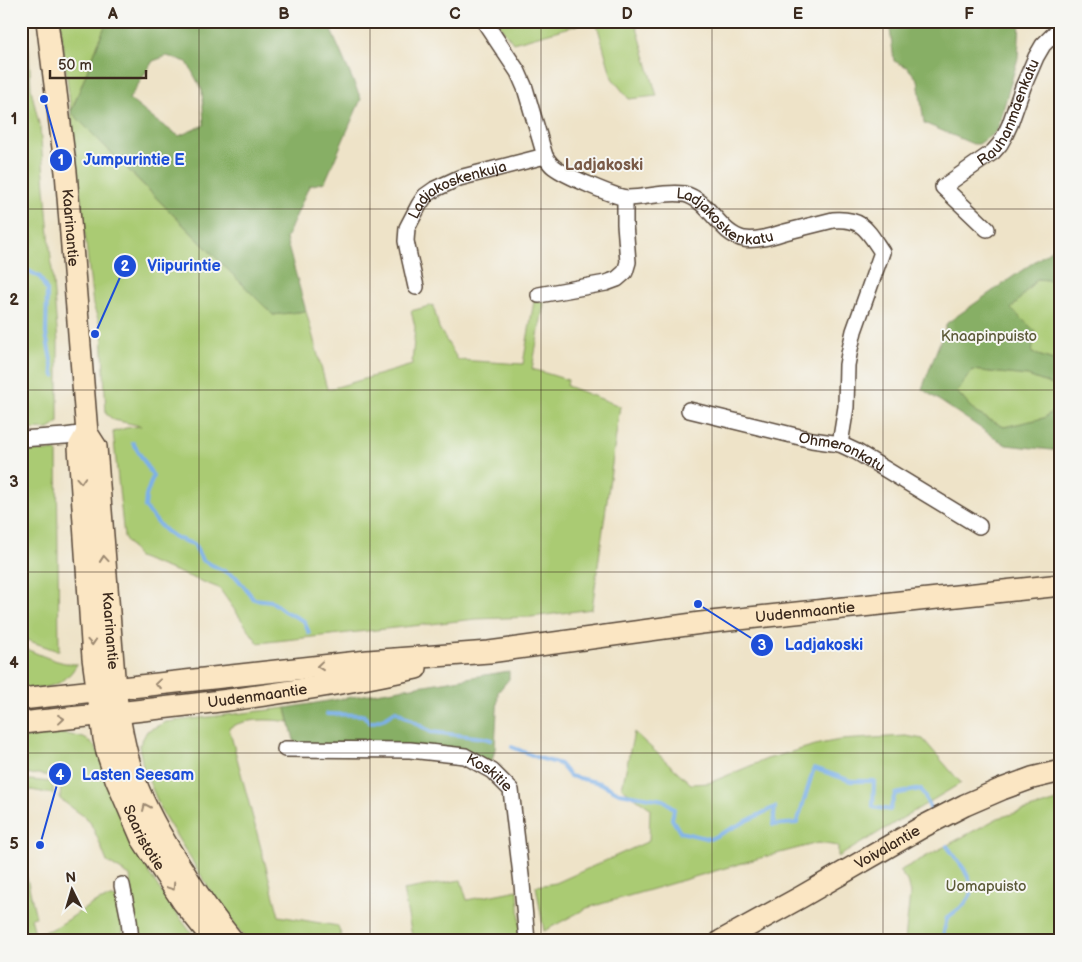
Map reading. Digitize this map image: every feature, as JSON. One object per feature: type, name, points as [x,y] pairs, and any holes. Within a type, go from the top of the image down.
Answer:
[{"type":"main road","name":"Kaarinantie","points":[[47,21],[66,172],[87,433],[79,447],[92,646],[106,690]]},
{"type":"main road","name":"Uudenmaantie","points":[[21,699],[368,661],[489,652],[701,624],[1061,585]]},
{"type":"main road","name":"Uudenmaantie","points":[[21,723],[299,691],[373,678],[489,652]]},
{"type":"main road","name":"Saaristotie","points":[[106,690],[109,713],[126,751],[151,819],[191,884],[233,941]]},
{"type":"main road","name":"Saaristotie","points":[[109,713],[104,738],[116,778],[142,839],[183,902],[214,941]]},
{"type":"main road","name":"Voivalantie","points":[[721,941],[924,826],[965,805],[1032,778],[1061,771]]},
{"type":"street","points":[[484,21],[509,58],[521,80],[531,105],[545,156]]},
{"type":"street","name":"Rauhanmäenkatu","points":[[988,229],[944,187],[993,152],[1000,144],[1008,130],[1025,80],[1036,57],[1043,45],[1061,26]]},
{"type":"street","name":"Ladjakoskenkatu","points":[[545,156],[549,163],[563,173],[613,195],[625,198],[672,193],[684,194],[695,198],[734,236],[744,239],[763,238],[833,220],[843,219],[862,225],[882,252],[854,331],[850,349],[847,365],[845,416],[840,444]]},
{"type":"street","name":"Ladjakoskenkuja","points":[[416,286],[406,240],[407,228],[426,196],[435,189],[459,178],[545,156]]},
{"type":"street","points":[[539,295],[606,283],[617,279],[625,272],[628,262],[625,198]]},
{"type":"street","name":"Ohmeronkatu","points":[[689,410],[812,440],[840,444],[864,456],[979,526]]},
{"type":"street","points":[[21,439],[87,433]]},
{"type":"street","name":"Koskitie","points":[[285,749],[410,750],[465,756],[492,771],[511,790],[522,884],[526,941]]},
{"type":"street","points":[[122,885],[131,941]]},
{"type":"green space","points":[[21,21],[26,21],[31,89],[40,128],[58,342],[58,423],[49,429],[21,430]]},
{"type":"green space","points":[[60,21],[107,21],[71,112]]},
{"type":"green space","points":[[107,21],[327,21],[361,99],[325,182],[309,186],[286,239],[306,311],[273,315],[71,112]],"holes":[[[167,56],[187,62],[202,90],[204,125],[179,136],[129,99],[153,61]]]},
{"type":"green space","points":[[496,21],[592,21],[513,43]]},
{"type":"green space","points":[[596,21],[635,21],[657,96],[629,99],[612,78]]},
{"type":"green space","points":[[889,21],[1020,21],[1018,58],[997,131],[979,144],[973,144],[924,123],[918,80],[907,67],[894,61]]},
{"type":"green space","points":[[71,112],[273,315],[306,311],[327,389],[412,365],[415,327],[411,311],[433,305],[439,328],[458,360],[523,364],[534,301],[544,303],[532,369],[568,380],[567,386],[620,406],[592,609],[531,617],[476,619],[258,643],[219,588],[138,557],[124,537],[113,432],[141,426],[114,420],[106,414],[102,330],[93,305]]},
{"type":"green space","name":"Knaapinpuisto","points":[[1061,243],[1061,281],[1037,279],[1011,309],[1035,331],[1032,353],[1056,361],[1061,358],[1061,388],[1028,376],[972,370],[957,392],[976,413],[1004,427],[1044,418],[1061,404],[1061,451],[1006,445],[922,389],[947,323]]},
{"type":"green space","points":[[1037,279],[1061,281],[1061,358],[1056,361],[1032,353],[1011,309]]},
{"type":"green space","points":[[971,370],[1028,376],[1061,388],[1061,404],[1044,418],[1004,427],[976,413],[957,392]]},
{"type":"green space","points":[[21,451],[57,451],[59,650],[21,638]]},
{"type":"green space","points":[[21,647],[56,661],[77,664],[72,672],[60,682],[46,687],[21,690]]},
{"type":"green space","points":[[509,671],[509,679],[498,692],[495,749],[491,765],[295,744],[286,708]]},
{"type":"green space","points":[[286,708],[289,722],[274,720],[250,721],[229,728],[279,916],[338,926],[343,941],[247,941],[213,895],[163,814],[143,767],[139,746],[147,731],[166,722]]},
{"type":"green space","points":[[634,732],[691,784],[709,783],[767,759],[819,744],[840,740],[906,736],[923,739],[961,783],[838,857],[838,846],[818,843],[587,908],[544,931],[536,886],[556,883],[649,841],[650,808],[622,788]]},
{"type":"green space","points":[[57,734],[84,738],[92,743],[100,754],[149,873],[197,941],[138,941],[130,876],[107,862],[89,820],[60,799],[61,786],[56,777],[38,774],[21,775],[21,738]]},
{"type":"green space","points":[[21,781],[51,782],[53,794],[31,790],[21,792]]},
{"type":"green space","name":"Uomapuisto","points":[[1061,800],[1061,941],[905,941],[910,894],[907,881],[899,871],[998,818]]},
{"type":"green space","points":[[21,853],[36,917],[31,918],[35,933],[54,928],[94,903],[111,898],[119,898],[124,941],[21,941]]},
{"type":"green space","points":[[461,880],[467,900],[518,890],[521,941],[413,941],[403,890]]},
{"type":"waterway","points":[[21,267],[40,277],[47,291],[46,334],[54,376]]},
{"type":"waterway","points":[[133,443],[153,476],[146,496],[145,507],[160,526],[171,535],[194,544],[202,560],[236,577],[254,599],[271,601],[284,611],[304,621],[309,633]]},
{"type":"waterway","points":[[327,714],[363,715],[370,723],[385,718],[396,711],[431,732],[491,740]]},
{"type":"waterway","points":[[512,747],[560,764],[570,776],[600,783],[619,793],[664,800],[674,809],[672,819],[680,832],[710,839],[775,807],[773,825],[797,823],[814,768],[851,781],[874,781],[873,807],[890,810],[895,794],[921,789],[931,810]]},
{"type":"waterway","points":[[942,941],[947,918],[964,905],[971,894],[971,883],[964,869],[947,846]]},
{"type":"place","name":"Jumpurintie E","points":[[44,99]]},
{"type":"place","name":"Viipurintie","points":[[95,334]]},
{"type":"place","name":"Ladjakoski","points":[[698,604]]},
{"type":"place","name":"Lasten Seesam","points":[[40,845]]},
{"type":"district","name":"Ladjakoski","points":[[604,164]]}]
